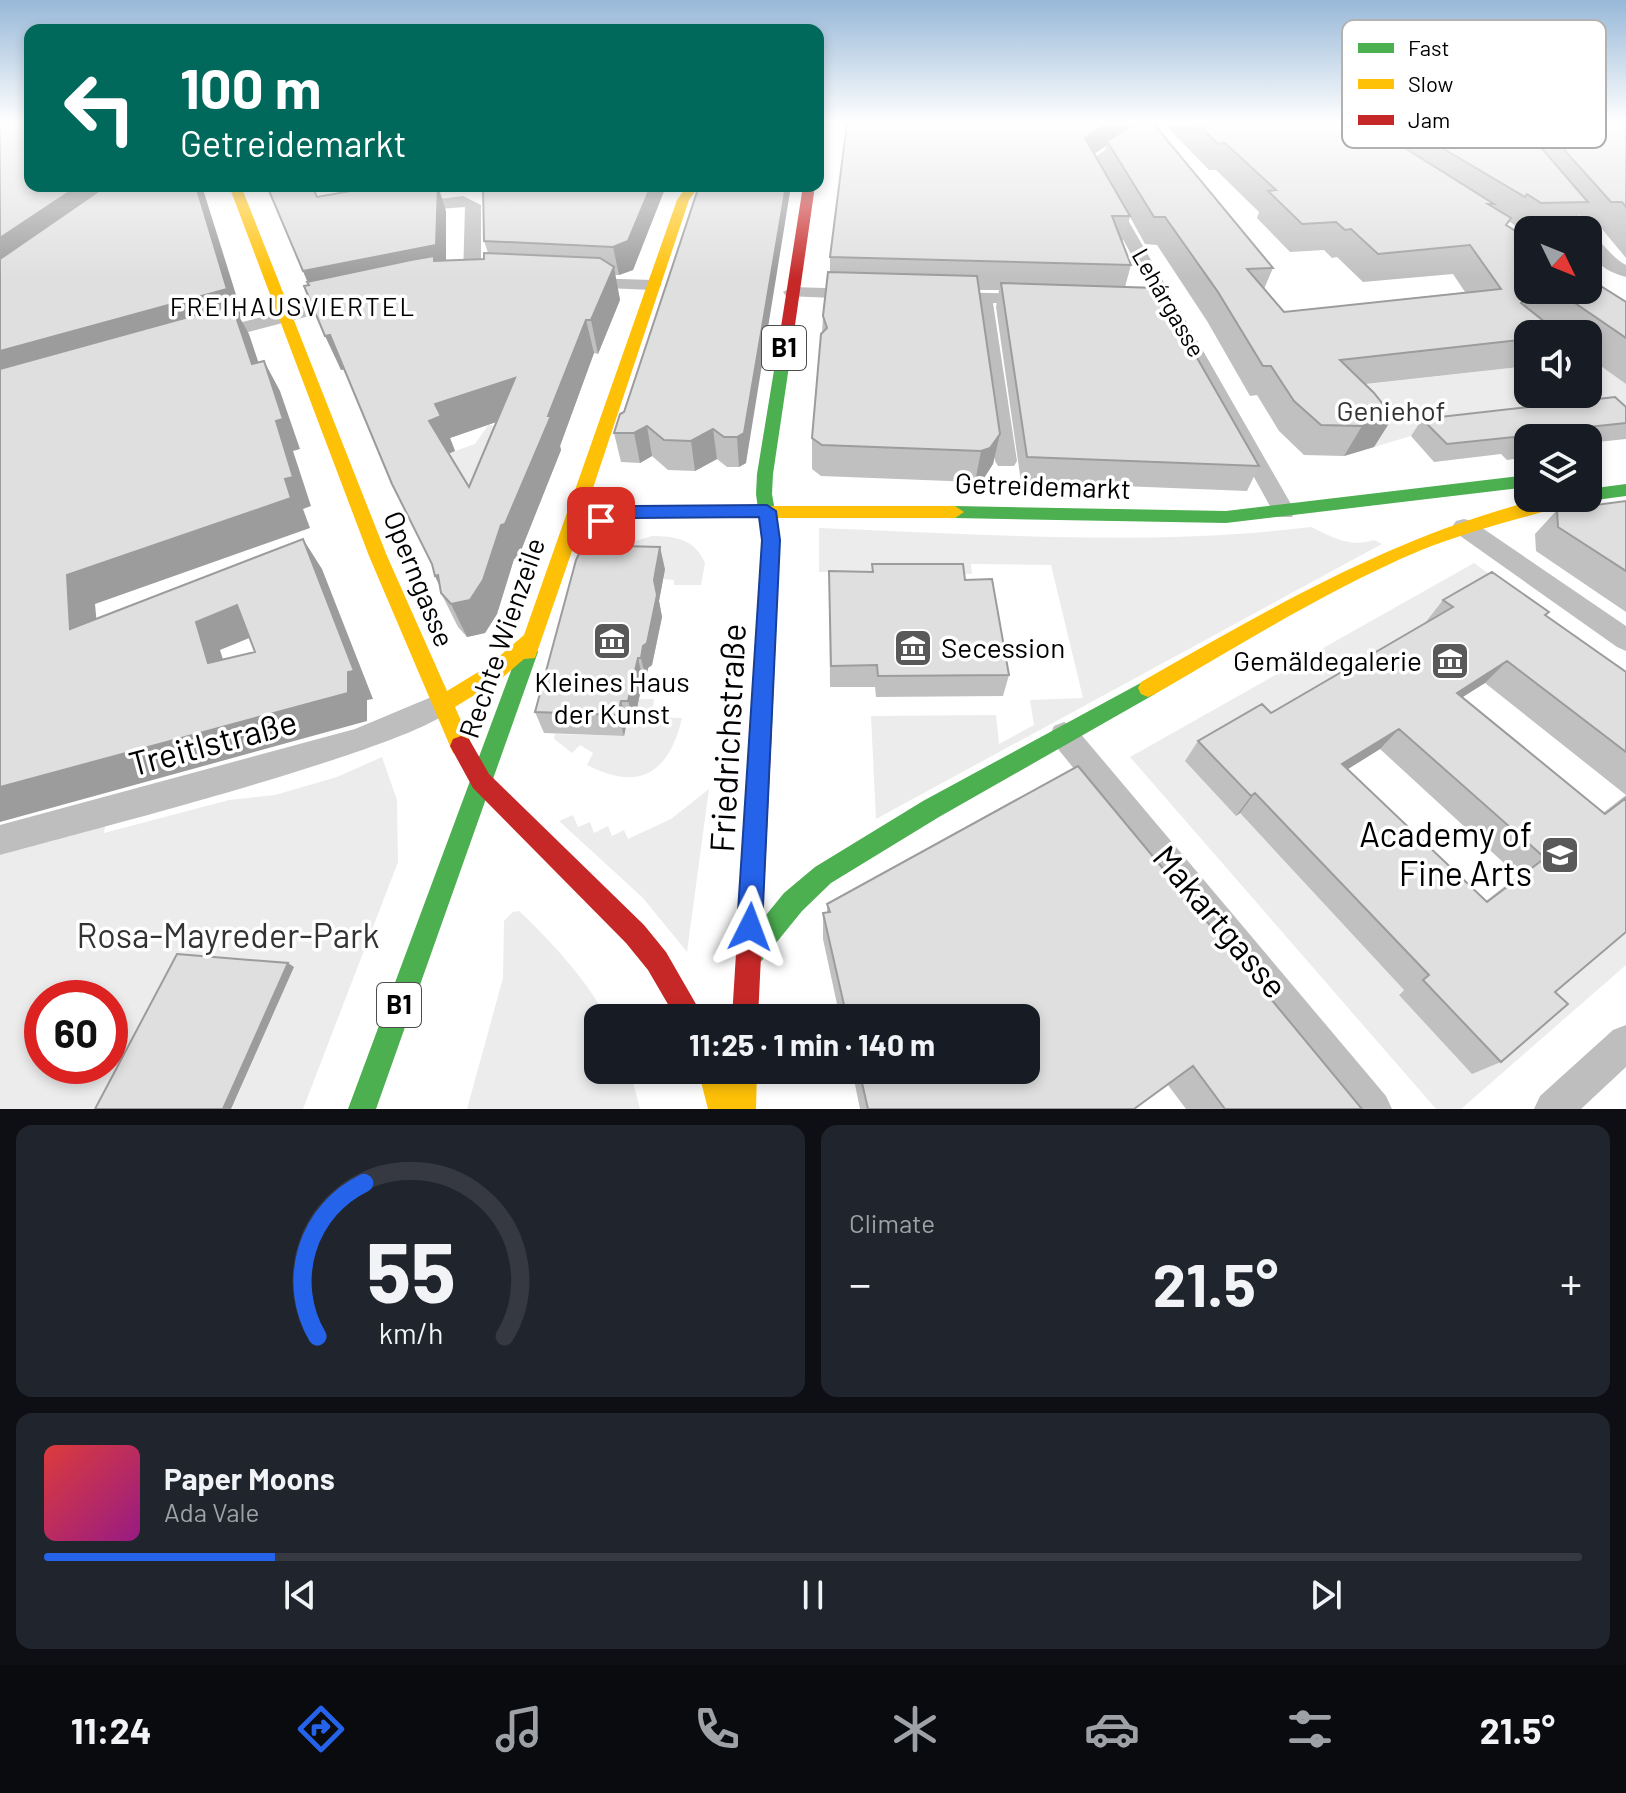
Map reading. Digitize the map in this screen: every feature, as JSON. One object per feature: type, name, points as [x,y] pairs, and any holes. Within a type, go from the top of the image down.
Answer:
[{"type":"main road","name":"Operngasse","points":[[237,192],[378,556],[441,705],[481,781],[635,934],[657,961],[683,1004]]},
{"type":"main road","name":"Rechte Wienzeile","points":[[362,1109],[532,640],[653,285],[683,200],[689,192]]},
{"type":"main road","name":"B1","points":[[767,511],[765,474],[808,192]]},
{"type":"main road","name":"Getreidemarkt","points":[[564,547],[601,521],[635,512],[1013,512],[1157,518],[1226,517],[1514,483]]},
{"type":"main road","points":[[1602,493],[1626,490]]},
{"type":"main road","points":[[748,958],[788,906],[823,876],[1064,735],[1319,593],[1405,550],[1514,510]]},
{"type":"main road","name":"Friedrichstraße","points":[[746,1004],[771,540],[767,511]]},
{"type":"main road","points":[[441,705],[495,672],[532,640]]},
{"type":"main road","points":[[716,1084],[722,1109]]},
{"type":"main road","points":[[742,1109],[743,1084]]},
{"type":"street","name":"Lehárgasse","points":[[1094,175],[1160,303],[1284,511]]},
{"type":"street","points":[[1542,182],[1569,216]]},
{"type":"street","points":[[439,204],[463,201],[473,205],[473,278]]},
{"type":"street","points":[[1602,257],[1626,272]]},
{"type":"street","points":[[1602,263],[1606,262]]},
{"type":"street","points":[[567,282],[653,285]]},
{"type":"street","points":[[792,292],[878,294]]},
{"type":"street","points":[[938,296],[1044,300]]},
{"type":"street","points":[[192,341],[286,314],[364,297]]},
{"type":"street","points":[[983,298],[1006,461]]},
{"type":"street","points":[[1464,527],[1626,640]]},
{"type":"street","name":"Treitlstraße","points":[[0,840],[355,742],[403,724],[441,705]]},
{"type":"street","name":"Makartgasse","points":[[1064,735],[1373,1109]]},
{"type":"street","points":[[1553,1109],[1626,1043]]},
{"type":"green space","name":"Geniehof","points":[[1602,367],[1626,384],[1626,410],[1411,436],[1374,447],[1325,389],[1514,368],[1514,408],[1602,408]]},
{"type":"green space","points":[[489,424],[558,450],[497,485],[458,490],[444,455],[475,444]]},
{"type":"green space","points":[[1311,527],[1341,540],[1357,543],[1374,540],[1382,544],[876,819],[871,716],[996,715],[999,744],[1034,725],[1030,700],[1083,698],[1051,565],[971,564],[972,574],[819,572],[819,528],[1127,538]]},
{"type":"green space","points":[[652,536],[683,540],[696,549],[705,563],[701,585],[674,585],[674,580],[663,579],[664,570],[614,547]]},
{"type":"green space","points":[[1474,563],[1626,673],[1434,629],[1235,815],[1240,813],[1404,990],[1399,994],[1525,1007],[1626,922],[1626,965],[1461,1109],[1436,1109],[1130,757]]},
{"type":"green space","points":[[639,699],[654,699],[652,717],[682,718],[669,752],[650,772],[622,777],[606,773],[587,765],[593,753],[580,745],[572,753],[554,739],[555,734],[624,736],[627,722],[634,722]]},
{"type":"green space","name":"Rosa-Mayreder-Park","points":[[382,757],[397,800],[398,862],[303,1109],[0,1109],[0,848],[106,821],[104,833],[229,800],[275,795],[337,777]]},
{"type":"green space","points":[[709,789],[687,952],[643,898],[559,821],[573,815],[578,827],[590,822],[594,833],[608,826],[612,836],[624,830],[628,839],[671,819]]},
{"type":"green space","points":[[519,911],[544,935],[599,1004],[584,1004],[584,1084],[634,1084],[640,1109],[467,1109],[503,978],[504,921],[513,912]]},
{"type":"building","points":[[0,175],[24,175],[24,192],[69,192],[0,238]]},
{"type":"building","points":[[840,175],[1106,175],[1130,216],[1112,216],[1131,265],[830,257]]},
{"type":"building","points":[[1128,175],[1196,175],[1273,268],[1247,269],[1284,312],[1501,289],[1470,245],[1378,254],[1351,229],[1345,230],[1336,222],[1302,224],[1268,191],[1276,190],[1259,175],[1447,175],[1511,218],[1506,225],[1514,230],[1514,304],[1522,304],[1542,320],[1514,320],[1514,341],[1340,360],[1374,393],[1393,417],[1362,426],[1321,425],[1294,401],[1271,366],[1263,366],[1218,292],[1165,217],[1154,217]]},
{"type":"building","points":[[1487,175],[1565,175],[1588,202],[1541,203],[1527,194],[1525,197]]},
{"type":"building","points":[[1587,175],[1626,175],[1626,207],[1622,202],[1611,202]]},
{"type":"building","points":[[97,192],[198,192],[227,289],[0,351],[0,259]]},
{"type":"building","points":[[270,192],[315,192],[317,197],[346,192],[438,192],[436,245],[303,271]]},
{"type":"building","points":[[483,192],[648,192],[628,241],[613,247],[484,241]]},
{"type":"building","points":[[697,192],[785,192],[744,433],[737,437],[724,437],[713,429],[691,441],[664,440],[647,426],[634,433],[614,433],[620,414],[624,412]]},
{"type":"building","points":[[484,253],[600,258],[614,267],[591,320],[586,320],[548,416],[551,416],[505,524],[501,525],[483,580],[470,600],[451,604],[441,593],[438,575],[435,576],[392,484],[330,335],[325,336],[304,286],[309,285],[307,282],[434,256],[434,261],[484,259]],"holes":[[[515,378],[469,487],[429,421],[441,416],[435,404]]]},
{"type":"building","points":[[828,272],[977,276],[1000,434],[990,448],[981,451],[822,445],[812,438],[821,334],[827,328],[823,316]]},
{"type":"building","points":[[1001,283],[1157,288],[1259,466],[1027,457]]},
{"type":"building","points":[[1602,287],[1626,302],[1626,338],[1576,304],[1602,304]]},
{"type":"building","points":[[232,305],[252,364],[264,361],[283,419],[276,421],[293,477],[285,479],[291,498],[67,575],[70,629],[303,539],[354,671],[348,672],[348,693],[0,787],[0,369]],"holes":[[[237,605],[255,652],[208,663],[196,622]]]},
{"type":"building","points":[[1615,397],[1626,407],[1626,423],[1514,424],[1514,437],[1447,444],[1422,419],[1518,408],[1602,408],[1602,398]]},
{"type":"building","points":[[1626,501],[1626,571],[1558,527],[1557,512],[1602,512],[1602,504]]},
{"type":"building","name":"Kleines Haus der Kunst","points":[[583,545],[660,547],[654,580],[657,595],[647,643],[643,646],[641,658],[638,658],[628,701],[621,701],[618,715],[535,712],[576,560]]},
{"type":"building","name":"Secession","points":[[872,564],[963,564],[965,580],[992,579],[1009,675],[878,676],[877,665],[831,666],[829,571],[873,572]]},
{"type":"building","name":"Academy of Fine Arts","points":[[1492,572],[1549,612],[1545,615],[1626,672],[1626,752],[1507,661],[1457,693],[1605,814],[1626,798],[1626,932],[1555,992],[1568,1004],[1501,1062],[1423,980],[1429,975],[1255,793],[1251,796],[1198,741],[1262,704],[1271,713],[1453,607],[1443,600]],"holes":[[[1399,729],[1545,858],[1487,902],[1342,764]]]},
{"type":"building","points":[[1078,766],[1362,1109],[1225,1109],[1193,1066],[1134,1109],[868,1109],[862,1084],[1040,1084],[1040,1004],[844,1004],[823,913],[830,912],[827,904]]},
{"type":"building","points":[[177,954],[288,963],[223,1109],[95,1109],[108,1084],[128,1084],[128,1047]]},
{"type":"traffic: fast","points":[[761,728],[771,540],[764,494],[765,474],[785,346]]},
{"type":"traffic: fast","points":[[955,512],[1226,517],[1514,483]]},
{"type":"traffic: fast","points":[[1602,493],[1626,490]]},
{"type":"traffic: fast","points":[[362,1109],[528,652]]},
{"type":"traffic: fast","points":[[750,955],[793,902],[823,875],[931,809],[1148,688]]},
{"type":"traffic: slow","points":[[237,192],[378,556],[461,746]]},
{"type":"traffic: slow","points":[[528,652],[683,200],[689,192]]},
{"type":"traffic: slow","points":[[564,547],[601,521],[635,512],[955,512]]},
{"type":"traffic: slow","points":[[1148,688],[1297,603],[1374,564],[1413,546],[1516,512]]},
{"type":"traffic: slow","points":[[441,705],[495,672],[532,640]]},
{"type":"traffic: slow","points":[[716,1084],[722,1109]]},
{"type":"traffic: slow","points":[[742,1109],[743,1084]]},
{"type":"traffic: jam","points":[[785,346],[808,192]]},
{"type":"traffic: jam","points":[[746,1004],[761,728]]},
{"type":"traffic: jam","points":[[461,746],[481,781],[635,934],[657,961],[683,1004]]},
{"type":"place","name":"Kleines Haus der Kunst","points":[[612,641]]},
{"type":"place","name":"Secession","points":[[913,648]]},
{"type":"place","name":"Gemäldegalerie","points":[[1450,661]]},
{"type":"place","name":"Academy of Fine Arts","points":[[1560,855]]},
{"type":"district","name":"FREIHAUSVIERTEL","points":[[293,307]]},
{"type":"route","points":[[601,521],[635,512],[767,511],[771,540],[750,927]]}]
